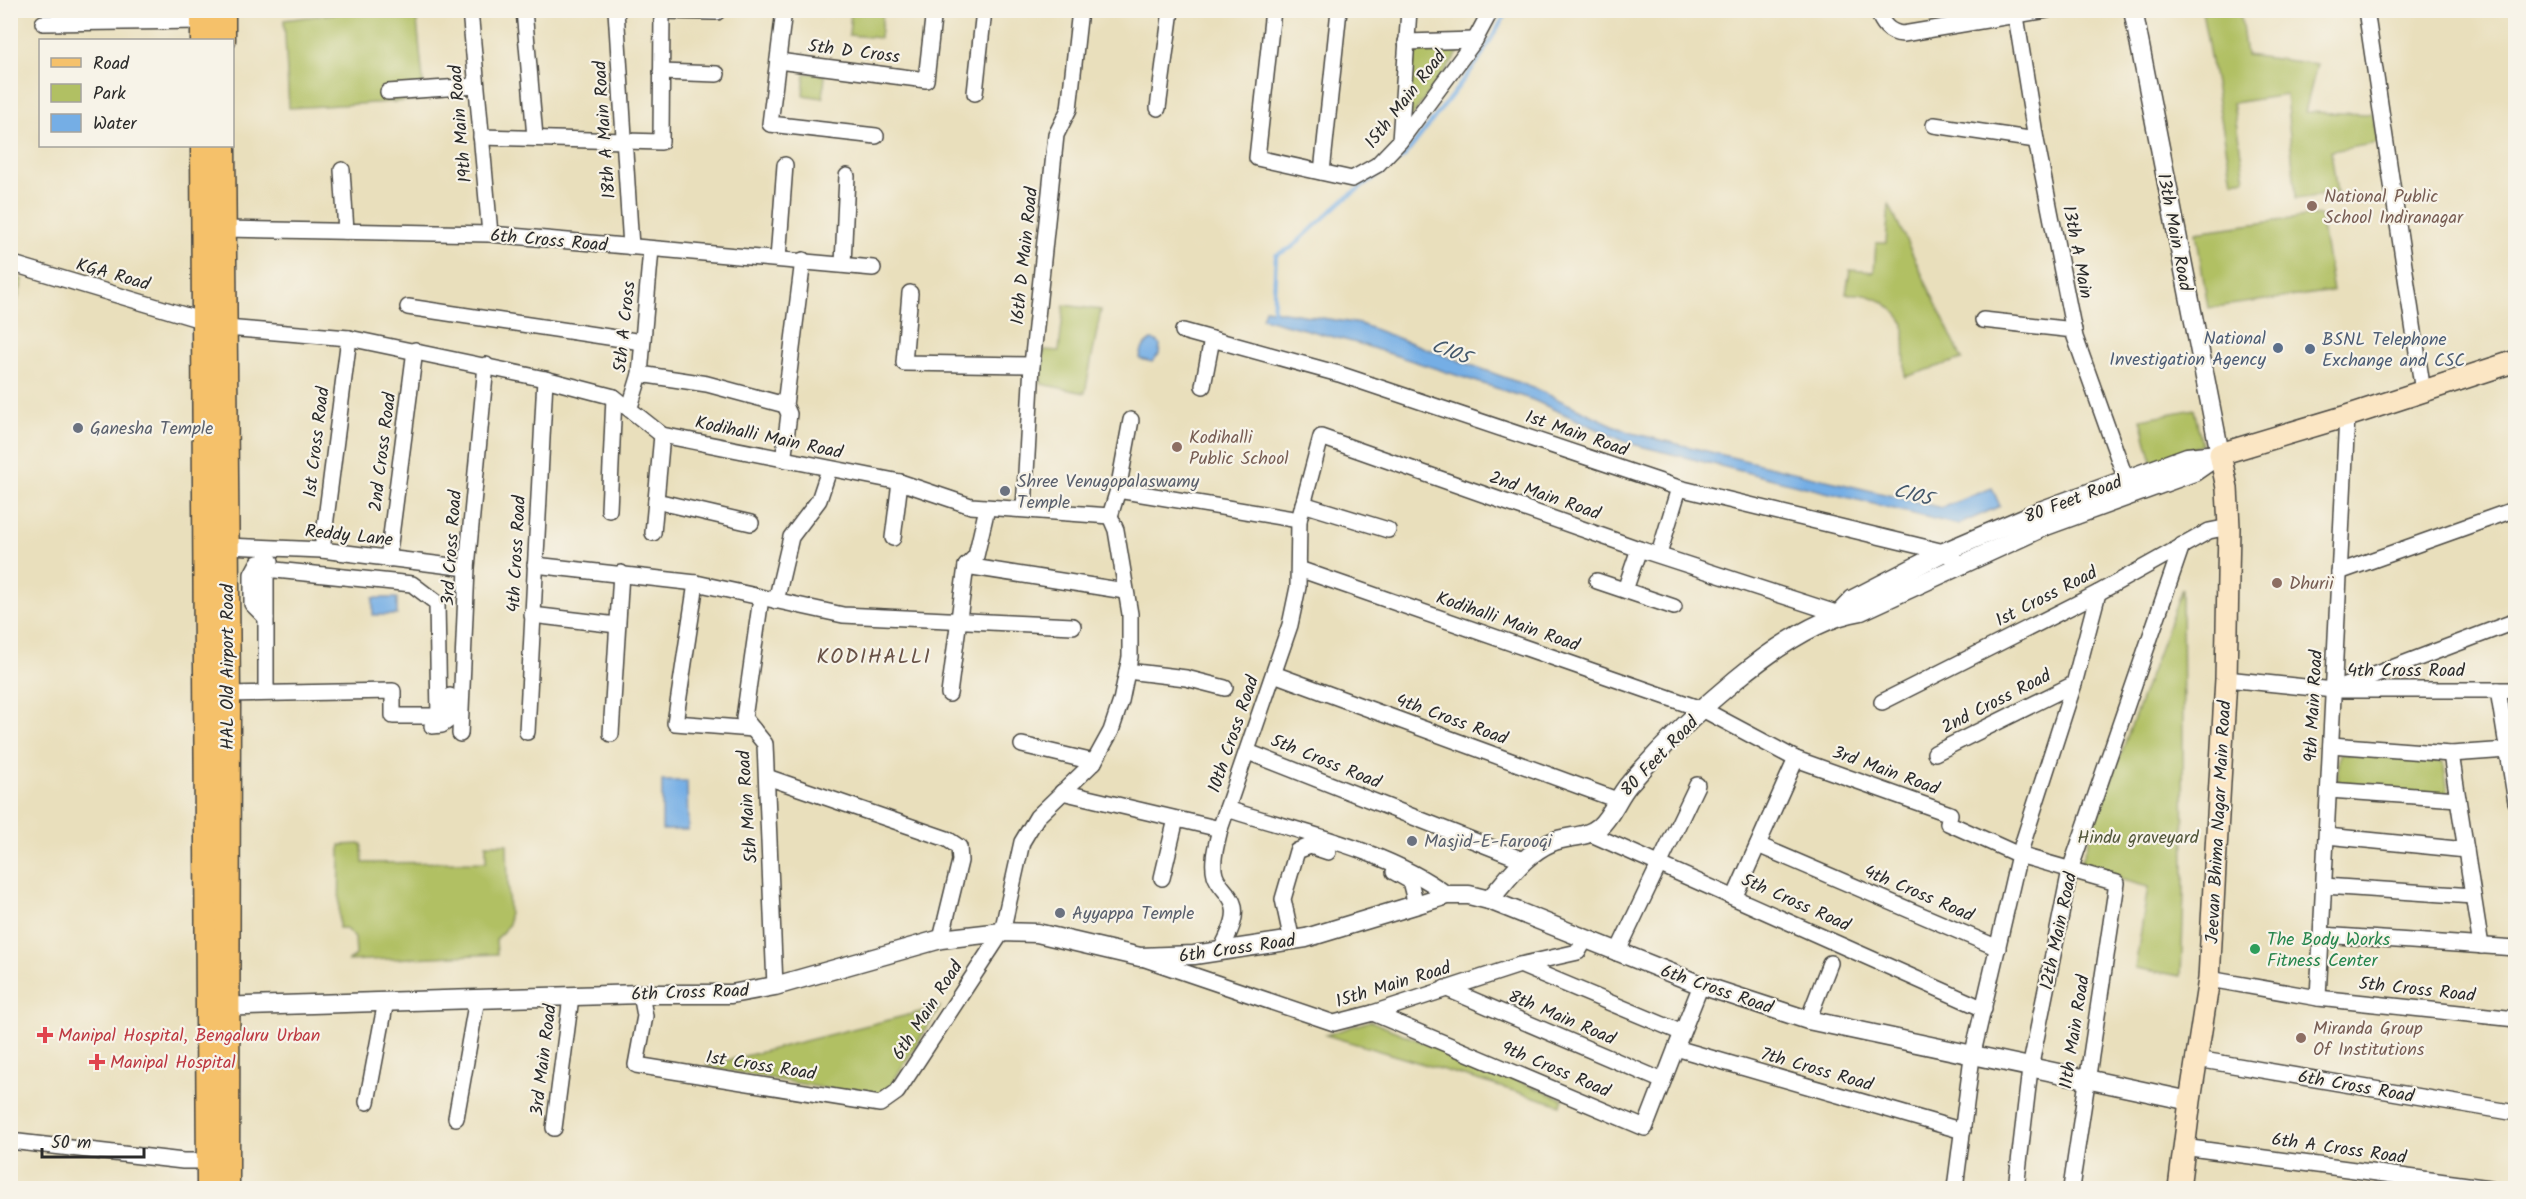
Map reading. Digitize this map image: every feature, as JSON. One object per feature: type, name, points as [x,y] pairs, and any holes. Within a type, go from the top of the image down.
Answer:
[{"type":"main road","points":[[208,21],[222,39]]},
{"type":"main road","name":"HAL Old Airport Road","points":[[203,147],[205,318],[227,1188]]},
{"type":"main road","name":"HAL Old Airport Road","points":[[209,1188],[221,1001],[228,694],[223,147]]},
{"type":"main road","name":"80 Feet Road","points":[[2220,454],[2423,393],[2516,362]]},
{"type":"main road","name":"Jeevan Bhima Nagar Main Road","points":[[2179,1188],[2183,1147],[2209,979],[2226,679],[2229,527],[2227,488],[2220,454]]},
{"type":"street","name":"19th Main Road","points":[[470,10],[490,234]]},
{"type":"street","points":[[525,10],[535,137]]},
{"type":"street","name":"18th A Main Road","points":[[616,10],[631,247]]},
{"type":"street","points":[[784,10],[770,124],[876,136]]},
{"type":"street","name":"5th D Cross","points":[[778,61],[926,80],[934,10]]},
{"type":"street","points":[[975,93],[984,10]]},
{"type":"street","name":"16th D Main Road","points":[[1024,508],[1032,365],[1056,135],[1069,109],[1080,10]]},
{"type":"street","points":[[1158,108],[1171,10]]},
{"type":"street","name":"15th Main Road","points":[[1274,10],[1257,158],[1352,179],[1377,165],[1400,141],[1475,40],[1491,10]]},
{"type":"street","points":[[1322,172],[1339,10]]},
{"type":"street","points":[[1400,141],[1409,10]]},
{"type":"street","points":[[1876,10],[1885,27],[1895,33],[1959,18],[2047,10]]},
{"type":"street","name":"13th Main Road","points":[[2133,10],[2220,454]]},
{"type":"street","points":[[2366,10],[2423,393]]},
{"type":"street","points":[[481,137],[661,142],[662,11],[717,12]]},
{"type":"street","name":"13th A Main","points":[[2015,13],[2036,140],[2074,330],[2128,486]]},
{"type":"street","points":[[43,23],[126,16],[208,21]]},
{"type":"street","points":[[1406,42],[1475,40]]},
{"type":"street","points":[[661,72],[717,74]]},
{"type":"street","points":[[388,92],[476,86]]},
{"type":"street","points":[[1934,125],[2036,140]]},
{"type":"street","points":[[778,259],[785,165]]},
{"type":"street","points":[[342,170],[346,231]]},
{"type":"street","points":[[843,264],[847,176]]},
{"type":"street","name":"6th Cross Road","points":[[224,229],[490,234],[873,268]]},
{"type":"street","name":"5th A Cross","points":[[630,407],[640,374],[651,249]]},
{"type":"street","points":[[787,460],[784,454],[789,414],[785,405],[803,260]]},
{"type":"street","name":"KGA Road","points":[[10,263],[194,318],[205,318]]},
{"type":"street","points":[[910,293],[904,363],[1032,365]]},
{"type":"street","points":[[408,307],[642,342]]},
{"type":"street","points":[[1983,320],[2074,330]]},
{"type":"street","name":"Kodihalli Main Road","points":[[226,328],[349,338],[545,379],[614,397],[630,407],[662,435],[829,470],[900,482],[971,506],[1024,508],[1110,516]]},
{"type":"street","name":"1st Main Road","points":[[1183,331],[1339,374],[1679,488],[1944,552],[1960,563]]},
{"type":"street","name":"1st Cross Road","points":[[322,550],[349,338]]},
{"type":"street","points":[[1203,386],[1212,339]]},
{"type":"street","name":"2nd Cross Road","points":[[388,559],[415,350]]},
{"type":"street","name":"3rd Cross Road","points":[[460,734],[467,568],[486,365]]},
{"type":"street","points":[[640,374],[707,384],[785,405]]},
{"type":"street","name":"4th Cross Road","points":[[526,732],[545,379]]},
{"type":"street","points":[[609,510],[614,397]]},
{"type":"street","name":"9th Main Road","points":[[2318,998],[2347,416]]},
{"type":"street","points":[[1002,932],[1022,843],[1037,817],[1094,762],[1111,731],[1127,671],[1130,614],[1116,530],[1110,516],[1118,490],[1131,420]]},
{"type":"street","points":[[653,533],[662,435]]},
{"type":"street","name":"2nd Main Road","points":[[1299,520],[1321,436],[1639,549],[1839,614]]},
{"type":"street","name":"80 Feet Road","points":[[1591,834],[1602,825],[1617,800],[1650,760],[1704,710],[1766,655],[1839,614],[1852,599],[1944,552],[2040,511],[2128,486],[2194,472],[2220,454]]},
{"type":"street","name":"5th Main Road","points":[[775,986],[765,744],[744,718],[768,599],[791,537],[819,500],[829,470]]},
{"type":"street","points":[[893,538],[900,482]]},
{"type":"street","name":"80 Feet Road","points":[[1839,614],[1861,611],[2128,486]]},
{"type":"street","points":[[1659,554],[1679,488]]},
{"type":"street","points":[[1118,490],[1299,520]]},
{"type":"street","points":[[656,501],[751,523]]},
{"type":"street","points":[[1303,504],[1389,530]]},
{"type":"street","points":[[949,694],[966,566],[976,556],[987,508]]},
{"type":"street","points":[[2340,572],[2516,509]]},
{"type":"street","name":"10th Cross Road","points":[[1220,952],[1232,926],[1234,908],[1214,871],[1220,829],[1290,625],[1299,568],[1299,520]]},
{"type":"street","name":"1st Cross Road","points":[[1882,702],[2098,592],[2209,531],[2229,527]]},
{"type":"street","name":"12th Main Road","points":[[2016,1188],[2030,1069],[2070,870],[2182,545]]},
{"type":"street","name":"Reddy Lane","points":[[226,546],[322,550],[467,568]]},
{"type":"street","points":[[1625,590],[1639,549]]},
{"type":"street","points":[[266,618],[252,604],[252,574],[258,563],[271,561]]},
{"type":"street","points":[[535,565],[696,583],[843,615],[1073,626]]},
{"type":"street","points":[[966,566],[1125,591]]},
{"type":"street","name":"Kodihalli Main Road","points":[[1299,568],[1704,710]]},
{"type":"street","points":[[228,694],[393,691],[393,716],[439,716],[437,603],[412,584],[266,569],[266,693]]},
{"type":"street","points":[[611,734],[621,573]]},
{"type":"street","points":[[1597,581],[1674,607]]},
{"type":"street","points":[[696,583],[675,723],[753,729]]},
{"type":"street","points":[[1955,1188],[1972,1057],[2019,855],[2074,684],[2098,592]]},
{"type":"street","points":[[532,615],[617,625]]},
{"type":"street","points":[[2334,690],[2516,621]]},
{"type":"street","points":[[1127,671],[1186,678],[1225,688]]},
{"type":"street","name":"4th Cross Road","points":[[1274,674],[1617,800]]},
{"type":"street","name":"4th Cross Road","points":[[2226,679],[2334,690],[2516,690]]},
{"type":"street","name":"2nd Cross Road","points":[[1935,753],[2074,684]]},
{"type":"street","points":[[2498,690],[2516,802]]},
{"type":"street","points":[[403,716],[412,726],[442,725],[450,716],[450,696]]},
{"type":"street","name":"3rd Main Road","points":[[1704,710],[1796,759],[1950,814],[1948,823],[2019,855],[2116,883]]},
{"type":"street","points":[[1022,745],[1094,762]]},
{"type":"street","points":[[2331,745],[2451,754],[2508,750]]},
{"type":"street","name":"5th Cross Road","points":[[1248,752],[1523,860]]},
{"type":"street","points":[[2451,754],[2481,946]]},
{"type":"street","points":[[1735,896],[1796,759]]},
{"type":"street","points":[[767,777],[947,839],[959,847],[960,861],[941,939]]},
{"type":"street","points":[[1617,953],[1658,863],[1698,785]]},
{"type":"street","points":[[2329,790],[2458,799]]},
{"type":"street","points":[[1062,792],[1220,829]]},
{"type":"street","points":[[1227,808],[1389,861],[1426,878],[1448,895]]},
{"type":"street","points":[[1162,878],[1176,819]]},
{"type":"street","points":[[1489,900],[1523,860],[1553,841],[1591,834]]},
{"type":"street","name":"5th Cross Road","points":[[1591,834],[1735,896],[1984,1009]]},
{"type":"street","points":[[2326,836],[2466,850]]},
{"type":"street","name":"4th Cross Road","points":[[1758,845],[1998,948]]},
{"type":"street","points":[[1292,940],[1283,899],[1297,851],[1310,846],[1406,876],[1416,905]]},
{"type":"street","name":"11th Main Road","points":[[2071,1188],[2116,883]]},
{"type":"street","points":[[2324,886],[2473,896]]},
{"type":"street","name":"6th Cross Road","points":[[221,1001],[258,1005],[641,994],[731,994],[775,986],[941,939],[1002,932],[1037,933],[1140,957],[1220,952],[1292,940],[1448,895],[1469,895],[1489,900],[1701,986],[1808,1020],[1972,1057],[2190,1101]]},
{"type":"street","name":"6th Main Road","points":[[880,1104],[897,1092],[1002,932]]},
{"type":"street","points":[[2322,935],[2516,948]]},
{"type":"street","name":"15th Main Road","points":[[1140,957],[1334,1023],[1373,1013],[1520,965],[1578,952],[1586,940]]},
{"type":"street","points":[[1808,1020],[1830,963]]},
{"type":"street","points":[[1520,965],[1680,1032]]},
{"type":"street","name":"5th Cross Road","points":[[2209,979],[2318,998],[2516,1019]]},
{"type":"street","points":[[1676,1048],[1680,1032],[1701,986]]},
{"type":"street","name":"8th Main Road","points":[[1445,988],[1663,1081]]},
{"type":"street","name":"1st Cross Road","points":[[641,994],[645,1016],[636,1065],[880,1104]]},
{"type":"street","name":"3rd Main Road","points":[[554,1128],[571,997]]},
{"type":"street","points":[[456,1118],[477,999]]},
{"type":"street","points":[[367,1102],[387,1001]]},
{"type":"street","name":"9th Cross Road","points":[[1373,1013],[1645,1128],[1676,1048]]},
{"type":"street","name":"7th Cross Road","points":[[1676,1048],[1963,1131]]},
{"type":"street","name":"6th Cross Road","points":[[2197,1059],[2516,1113]]},
{"type":"street","points":[[10,1141],[183,1161],[209,1161]]},
{"type":"street","name":"6th A Cross Road","points":[[2183,1147],[2490,1188]]},
{"type":"green space","points":[[356,11],[416,11],[425,100],[289,108],[284,20]]},
{"type":"green space","points":[[851,11],[883,11],[880,38],[849,35]]},
{"type":"green space","points":[[2202,11],[2240,11],[2246,55],[2317,64],[2305,112],[2372,114],[2378,143],[2331,151],[2337,193],[2296,199],[2286,95],[2233,103],[2245,179],[2232,181]]},
{"type":"green space","points":[[1464,45],[1401,131],[1408,47]]},
{"type":"green space","points":[[805,73],[825,75],[823,98],[803,95]]},
{"type":"green space","points":[[1889,204],[1962,359],[1905,377],[1904,324],[1893,310],[1879,300],[1864,295],[1846,294],[1850,270],[1874,272],[1876,243],[1886,243]]},
{"type":"green space","points":[[2320,215],[2333,291],[2208,308],[2196,232]]},
{"type":"green space","points":[[10,276],[23,280],[11,323]]},
{"type":"green space","points":[[1064,305],[1101,310],[1085,393],[1041,384],[1044,350],[1059,351]]},
{"type":"green space","points":[[2194,409],[2202,445],[2152,462],[2141,419]]},
{"type":"green space","name":"Hindu graveyard","points":[[2182,588],[2184,894],[2181,976],[2135,968],[2148,887],[2079,868]]},
{"type":"green space","points":[[2340,753],[2443,762],[2449,796],[2337,787]]},
{"type":"green space","points":[[362,844],[363,863],[486,862],[486,844],[507,844],[509,924],[496,940],[497,954],[349,961],[356,954],[355,938],[345,928],[339,928],[340,845]]},
{"type":"green space","points":[[940,1007],[891,1085],[881,1095],[866,1096],[705,1066]]},
{"type":"green space","points":[[1370,1021],[1563,1099],[1561,1105],[1326,1035]]},
{"type":"water","points":[[1265,309],[1360,324],[1536,389],[1628,432],[1942,508],[1992,488],[2000,506],[1958,525],[1628,443],[1533,400],[1360,344],[1262,318]]},
{"type":"water","points":[[1151,340],[1157,341],[1160,345],[1159,354],[1152,362],[1140,359],[1143,348]]},
{"type":"water","points":[[373,598],[397,598],[397,615],[373,615]]},
{"type":"water","points":[[662,781],[687,781],[688,830],[662,830]]},
{"type":"waterway","name":"C105","points":[[1273,315],[1276,255],[1291,248],[1342,201],[1405,156],[1479,60],[1508,10]]},
{"type":"place","name":"National Public School Indiranagar","points":[[2312,206]]},
{"type":"place","name":"National Investigation Agency","points":[[2278,348]]},
{"type":"place","name":"BSNL Telephone Exchange and CSC","points":[[2310,349]]},
{"type":"place","name":"Ganesha Temple","points":[[78,428]]},
{"type":"place","name":"Kodihalli Public School","points":[[1177,447]]},
{"type":"place","name":"Shree Venugopalaswamy Temple","points":[[1005,491]]},
{"type":"place","name":"Dhurii","points":[[2277,583]]},
{"type":"place","name":"Masjid-E-Farooqi","points":[[1412,841]]},
{"type":"place","name":"Ayyappa Temple","points":[[1060,913]]},
{"type":"place","name":"The Body Works Fitness Center","points":[[2255,949]]},
{"type":"place","name":"Manipal Hospital, Bengaluru Urban","points":[[45,1035]]},
{"type":"place","name":"Miranda Group Of Institutions","points":[[2301,1038]]},
{"type":"place","name":"Manipal Hospital","points":[[97,1062]]},
{"type":"district","name":"KODIHALLI","points":[[874,656]]}]
